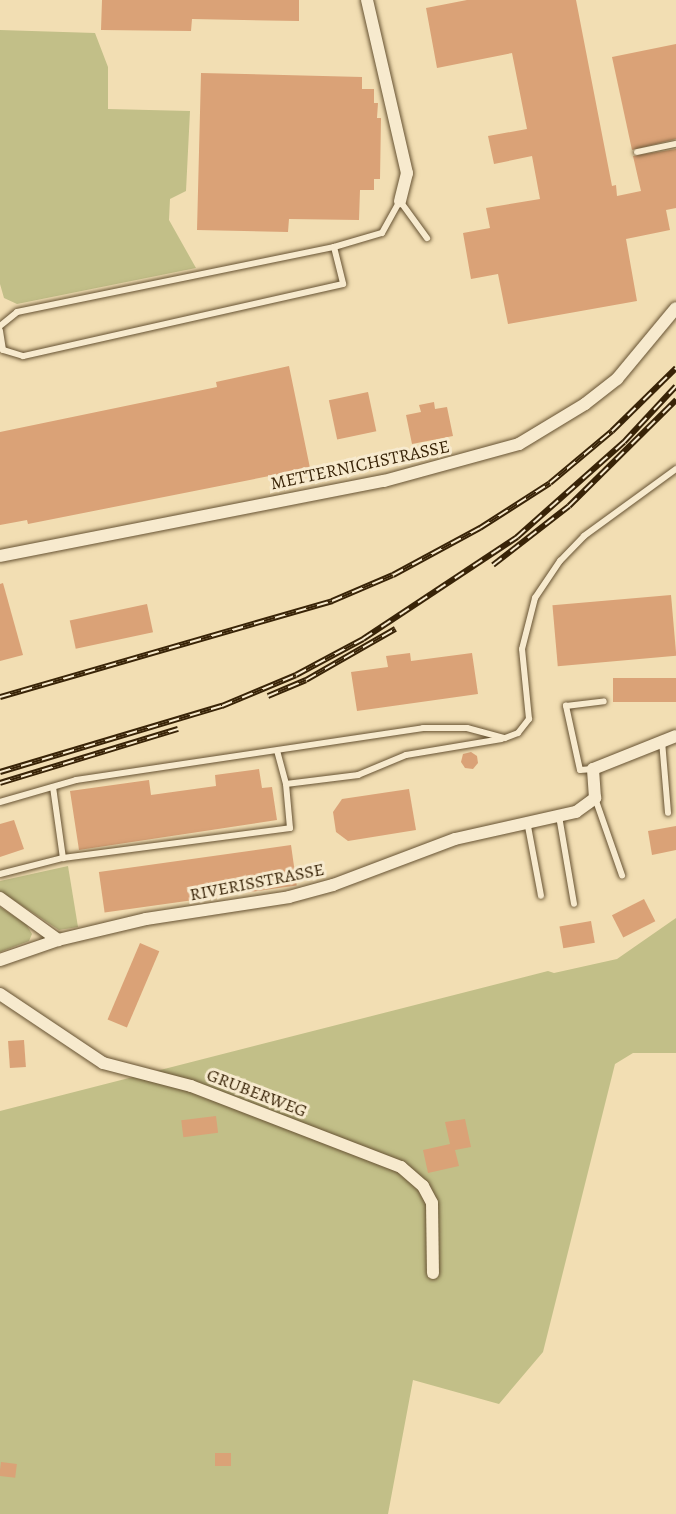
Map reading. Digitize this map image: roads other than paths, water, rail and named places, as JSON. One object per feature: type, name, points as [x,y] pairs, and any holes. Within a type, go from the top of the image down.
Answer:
[{"type":"street","points":[[367,0],[407,173],[400,201]]},
{"type":"street","name":"METTERNICHSTRASSE","points":[[0,556],[384,481],[519,444],[585,404],[617,379],[676,308]]},
{"type":"street","points":[[596,798],[594,769],[676,736]]},
{"type":"street","name":"RIVERISSTRASSE","points":[[0,960],[58,940],[146,920],[289,897],[369,873],[413,852],[522,821],[576,812],[596,798]]},
{"type":"street","points":[[0,898],[58,940]]},
{"type":"street","name":"GRUBERWEG","points":[[0,994],[103,1063],[191,1086],[401,1167],[423,1186],[432,1203],[432,1273]]},
{"type":"lane","points":[[637,152],[676,144]]},
{"type":"lane","points":[[334,247],[343,284],[23,356],[3,350],[0,328],[17,312],[334,247],[382,233],[400,201],[427,238]]},
{"type":"lane","points":[[286,784],[358,775],[406,755],[505,738],[518,733],[529,719],[522,649],[535,598],[584,536],[676,469]]},
{"type":"lane","points":[[594,769],[580,770],[566,706],[604,701]]},
{"type":"lane","points":[[0,802],[53,787],[447,726],[505,738]]},
{"type":"lane","points":[[662,740],[668,813]]},
{"type":"lane","points":[[0,874],[63,858],[290,828],[286,784],[276,751]]},
{"type":"lane","points":[[53,787],[63,858]]},
{"type":"lane","points":[[596,798],[622,875]]},
{"type":"lane","points":[[559,816],[574,904]]},
{"type":"lane","points":[[522,821],[541,896]]},
{"type":"railway","points":[[0,697],[332,601],[393,575],[480,528],[550,483],[612,431],[676,368]]},
{"type":"railway","points":[[0,772],[222,706],[296,675],[363,639],[517,537],[624,442],[676,386]]},
{"type":"railway","points":[[493,565],[569,506],[676,400]]},
{"type":"railway","points":[[268,696],[306,680],[395,629]]},
{"type":"railway","points":[[0,783],[178,729]]}]
